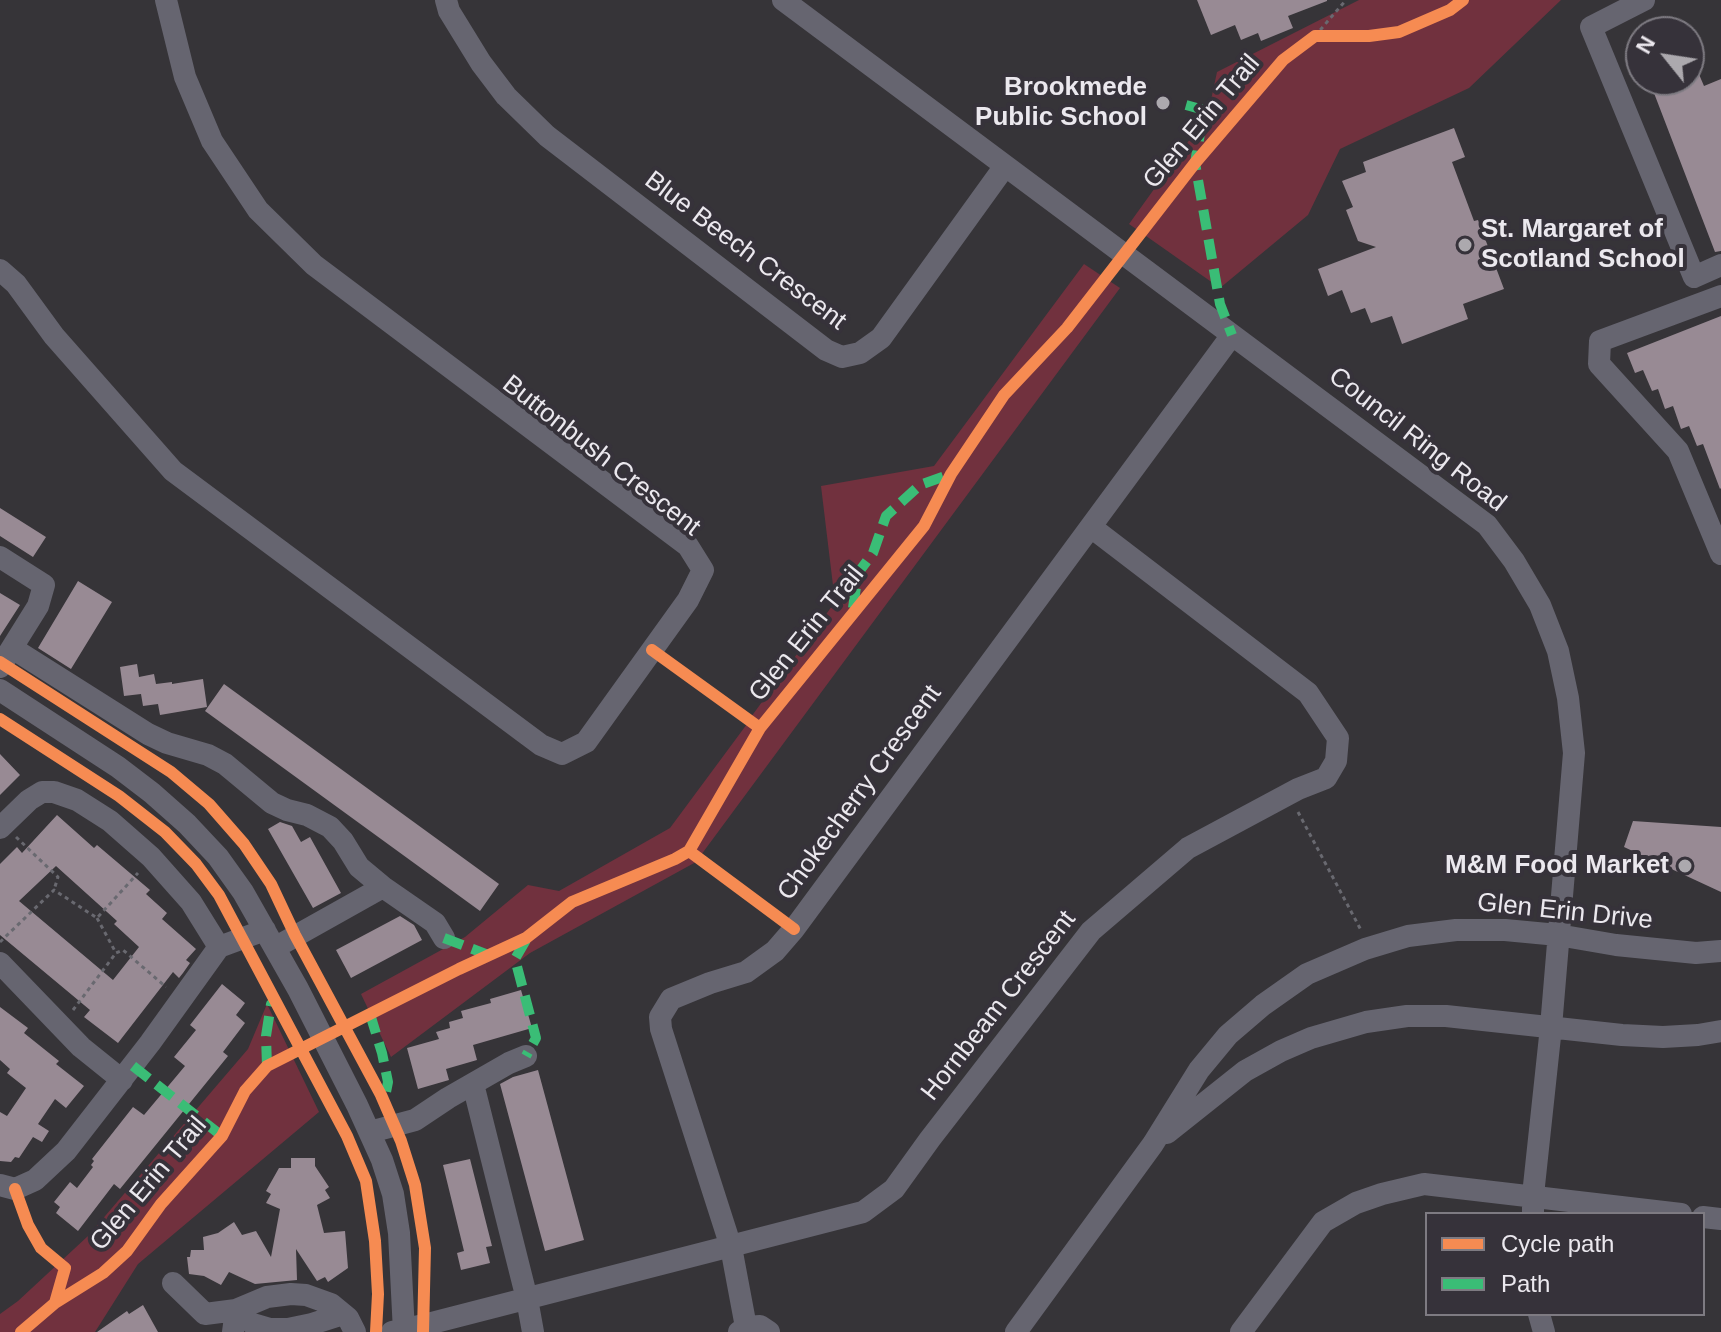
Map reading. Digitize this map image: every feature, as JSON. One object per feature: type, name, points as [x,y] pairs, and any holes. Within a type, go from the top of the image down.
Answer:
[{"type":"street","name":"Buttonbush Crescent","points":[[0,270],[16,284],[54,336],[173,471],[541,745],[562,754],[586,742],[688,600],[703,570],[688,546],[314,265],[258,210],[212,141],[185,77],[166,0]]},
{"type":"street","name":"Blue Beech Crescent","points":[[446,0],[449,11],[481,63],[506,96],[547,136],[826,350],[842,357],[860,353],[881,338],[1005,166]]},
{"type":"street","name":"Council Ring Road","points":[[783,0],[1487,525],[1514,561],[1540,605],[1558,651],[1568,698],[1574,753],[1533,1205]]},
{"type":"street","points":[[1644,0],[1591,27],[1694,277],[1721,265]]},
{"type":"street","points":[[1721,296],[1600,341],[1599,364],[1678,451],[1721,554]]},
{"type":"street","name":"Chokecherry Crescent","points":[[769,1332],[760,1326],[742,1330],[731,1247],[661,1029],[660,1017],[671,999],[746,972],[775,951],[794,929],[1232,335]]},
{"type":"street","name":"Hornbeam Crescent","points":[[400,1331],[863,1212],[894,1189],[1091,931],[1188,848],[1288,794],[1326,778],[1336,761],[1338,738],[1308,693],[1091,527]]},
{"type":"street","points":[[0,557],[44,585],[38,606],[0,667]]},
{"type":"street","points":[[12,648],[148,734],[208,755],[225,764],[272,803],[330,827],[359,867],[435,923],[444,938]]},
{"type":"street","points":[[0,690],[118,767],[152,793],[187,824],[243,892],[370,1132],[393,1194],[399,1233],[400,1331]]},
{"type":"street","points":[[2,826],[42,792],[54,792],[77,800],[110,821],[151,857],[191,902],[219,947]]},
{"type":"street","points":[[0,1185],[15,1189],[35,1180],[66,1151],[219,947],[270,938],[383,887]]},
{"type":"street","name":"Glen Erin Drive","points":[[1016,1332],[1153,1144],[1199,1070],[1228,1035],[1307,974],[1370,947],[1408,936],[1456,930],[1558,935],[1616,945],[1696,953],[1721,951]]},
{"type":"street","points":[[0,963],[81,1047],[122,1080]]},
{"type":"street","name":"Glen Erin Drive","points":[[1153,1144],[1245,1071],[1311,1038],[1366,1022],[1407,1016],[1446,1016],[1622,1035],[1663,1037],[1721,1031]]},
{"type":"street","points":[[370,1132],[415,1120],[448,1098],[526,1056]]},
{"type":"street","points":[[473,1084],[533,1332]]},
{"type":"street","points":[[1241,1332],[1323,1222],[1356,1203],[1424,1184],[1533,1205],[1648,1212]]},
{"type":"street","points":[[173,1283],[205,1314],[270,1329],[349,1323]]},
{"type":"street","points":[[241,1322],[267,1297],[291,1294],[306,1295],[331,1304],[349,1323]]},
{"type":"path","points":[[1316,39],[1346,0]]},
{"type":"path","points":[[1288,794],[1370,947]]},
{"type":"path","points":[[0,942],[54,890],[58,877],[2,826]]},
{"type":"path","points":[[97,918],[151,857]]},
{"type":"path","points":[[54,890],[97,918],[116,953]]},
{"type":"path","points":[[60,1025],[116,953],[123,950],[181,999]]},
{"type":"shaded area","points":[[1359,0],[1561,0],[1469,88],[1340,149],[1308,215],[1220,288],[1129,224],[1208,114],[1217,72]]},
{"type":"shaded area","points":[[1084,264],[1120,288],[701,855],[772,908],[768,914],[696,862],[530,953],[391,1057],[361,994],[465,937],[528,885],[559,891],[670,828],[747,724],[685,678],[689,672],[751,717],[835,602],[821,486],[934,466]]},
{"type":"shaded area","points":[[267,1004],[319,1112],[138,1264],[95,1332],[0,1332],[0,1314],[88,1236],[248,1049]]},
{"type":"building","points":[[1197,0],[1327,1],[1288,16],[1293,28],[1261,41],[1258,33],[1241,40],[1235,25],[1211,35]]},
{"type":"building","points":[[1721,79],[1721,251],[1715,252],[1655,96],[1705,96],[1705,86]]},
{"type":"building","points":[[1454,128],[1465,157],[1452,162],[1504,289],[1463,304],[1468,319],[1402,344],[1392,316],[1371,323],[1365,308],[1351,313],[1342,290],[1328,296],[1318,269],[1376,247],[1358,241],[1346,210],[1353,207],[1342,181],[1366,172],[1363,162]]},
{"type":"building","points":[[1721,316],[1720,489],[1703,444],[1697,446],[1689,426],[1681,429],[1673,406],[1665,409],[1658,389],[1652,391],[1643,370],[1635,373],[1627,353]]},
{"type":"building","points":[[0,508],[46,537],[33,557],[0,536]]},
{"type":"building","points":[[78,581],[112,602],[71,669],[38,648]]},
{"type":"building","points":[[0,593],[20,605],[0,636]]},
{"type":"building","points":[[137,664],[139,677],[154,674],[156,684],[203,679],[207,707],[160,715],[158,704],[143,706],[141,694],[124,696],[120,667]]},
{"type":"building","points":[[224,684],[499,884],[480,911],[205,711]]},
{"type":"building","points":[[0,754],[20,775],[0,795]]},
{"type":"building","points":[[57,815],[94,848],[97,845],[150,890],[146,894],[167,913],[162,919],[196,949],[186,960],[190,963],[179,978],[173,972],[118,1043],[84,1017],[90,1010],[0,935],[0,864],[17,847],[22,853]],"holes":[[[56,866],[117,921],[114,924],[139,947],[113,980],[19,901]]]},
{"type":"building","points":[[1633,821],[1721,827],[1721,892],[1624,847]]},
{"type":"building","points":[[280,822],[292,826],[301,842],[310,837],[341,893],[313,908],[268,829]]},
{"type":"building","points":[[400,916],[414,925],[422,940],[351,978],[336,950]]},
{"type":"building","points":[[222,984],[245,1003],[236,1015],[245,1023],[223,1052],[228,1056],[120,1189],[114,1184],[78,1231],[56,1213],[60,1207],[54,1202],[70,1182],[77,1188],[93,1167],[92,1159],[133,1107],[144,1115],[185,1066],[174,1057],[196,1030],[190,1025]]},
{"type":"building","points":[[521,990],[532,1028],[473,1045],[477,1060],[446,1069],[449,1080],[418,1089],[407,1048],[439,1039],[436,1032],[450,1028],[449,1022],[463,1018],[461,1011]]},
{"type":"building","points":[[0,1007],[28,1028],[24,1033],[84,1086],[66,1108],[55,1099],[38,1124],[49,1131],[42,1142],[33,1137],[19,1158],[15,1157],[11,1162],[0,1161],[0,1112],[7,1116],[26,1088],[7,1073],[10,1069],[0,1060]]},
{"type":"building","points":[[538,1070],[584,1240],[545,1251],[500,1084]]},
{"type":"building","points":[[291,1158],[315,1158],[315,1166],[329,1187],[325,1190],[330,1198],[317,1205],[324,1233],[345,1231],[348,1268],[328,1282],[325,1277],[317,1281],[296,1249],[297,1280],[255,1284],[229,1272],[221,1285],[204,1276],[189,1274],[187,1257],[190,1257],[191,1250],[204,1250],[203,1237],[218,1233],[234,1222],[242,1235],[256,1231],[271,1257],[280,1209],[266,1203],[271,1194],[266,1191],[279,1168],[291,1168]]},
{"type":"building","points":[[470,1159],[492,1246],[486,1247],[490,1263],[461,1270],[457,1253],[464,1251],[443,1165]]},
{"type":"building","points":[[143,1305],[158,1332],[97,1332],[127,1311],[129,1314]]},
{"type":"marked path","points":[[1186,105],[1204,110],[1195,163],[1220,304],[1232,335]]},
{"type":"marked path","points":[[853,608],[858,573],[873,553],[886,516],[920,485],[951,474]]},
{"type":"marked path","points":[[444,938],[491,956]]},
{"type":"marked path","points":[[526,940],[515,959],[536,1038],[526,1056]]},
{"type":"marked path","points":[[267,1066],[266,1036],[271,1004],[276,1001]]},
{"type":"marked path","points":[[370,1014],[388,1082],[386,1092],[381,1095]]},
{"type":"marked path","points":[[133,1066],[222,1136]]},
{"type":"cycle path","name":"Glen Erin Trail","points":[[21,1332],[55,1303],[103,1273],[127,1251],[161,1204],[222,1136],[245,1091],[267,1066],[526,938],[572,902],[689,851],[760,728],[924,526],[951,474],[1004,395],[1067,328],[1195,163],[1283,60],[1315,36],[1369,36],[1399,32],[1450,10],[1463,0]]},
{"type":"cycle path","points":[[652,650],[760,728]]},
{"type":"cycle path","points":[[0,662],[171,772],[209,804],[244,844],[271,884],[381,1095],[401,1141],[415,1185],[425,1248],[423,1332]]},
{"type":"cycle path","points":[[0,719],[119,796],[165,832],[196,864],[219,895],[347,1136],[366,1181],[375,1241],[378,1294],[376,1332]]},
{"type":"cycle path","points":[[689,851],[794,929]]},
{"type":"cycle path","points":[[15,1189],[28,1225],[41,1248],[65,1268],[55,1303]]},
{"type":"place","name":"Brookmede Public School","points":[[1163,103]]},
{"type":"place","name":"St. Margaret of Scotland School","points":[[1465,245]]},
{"type":"place","name":"M&M Food Market","points":[[1685,866]]}]
